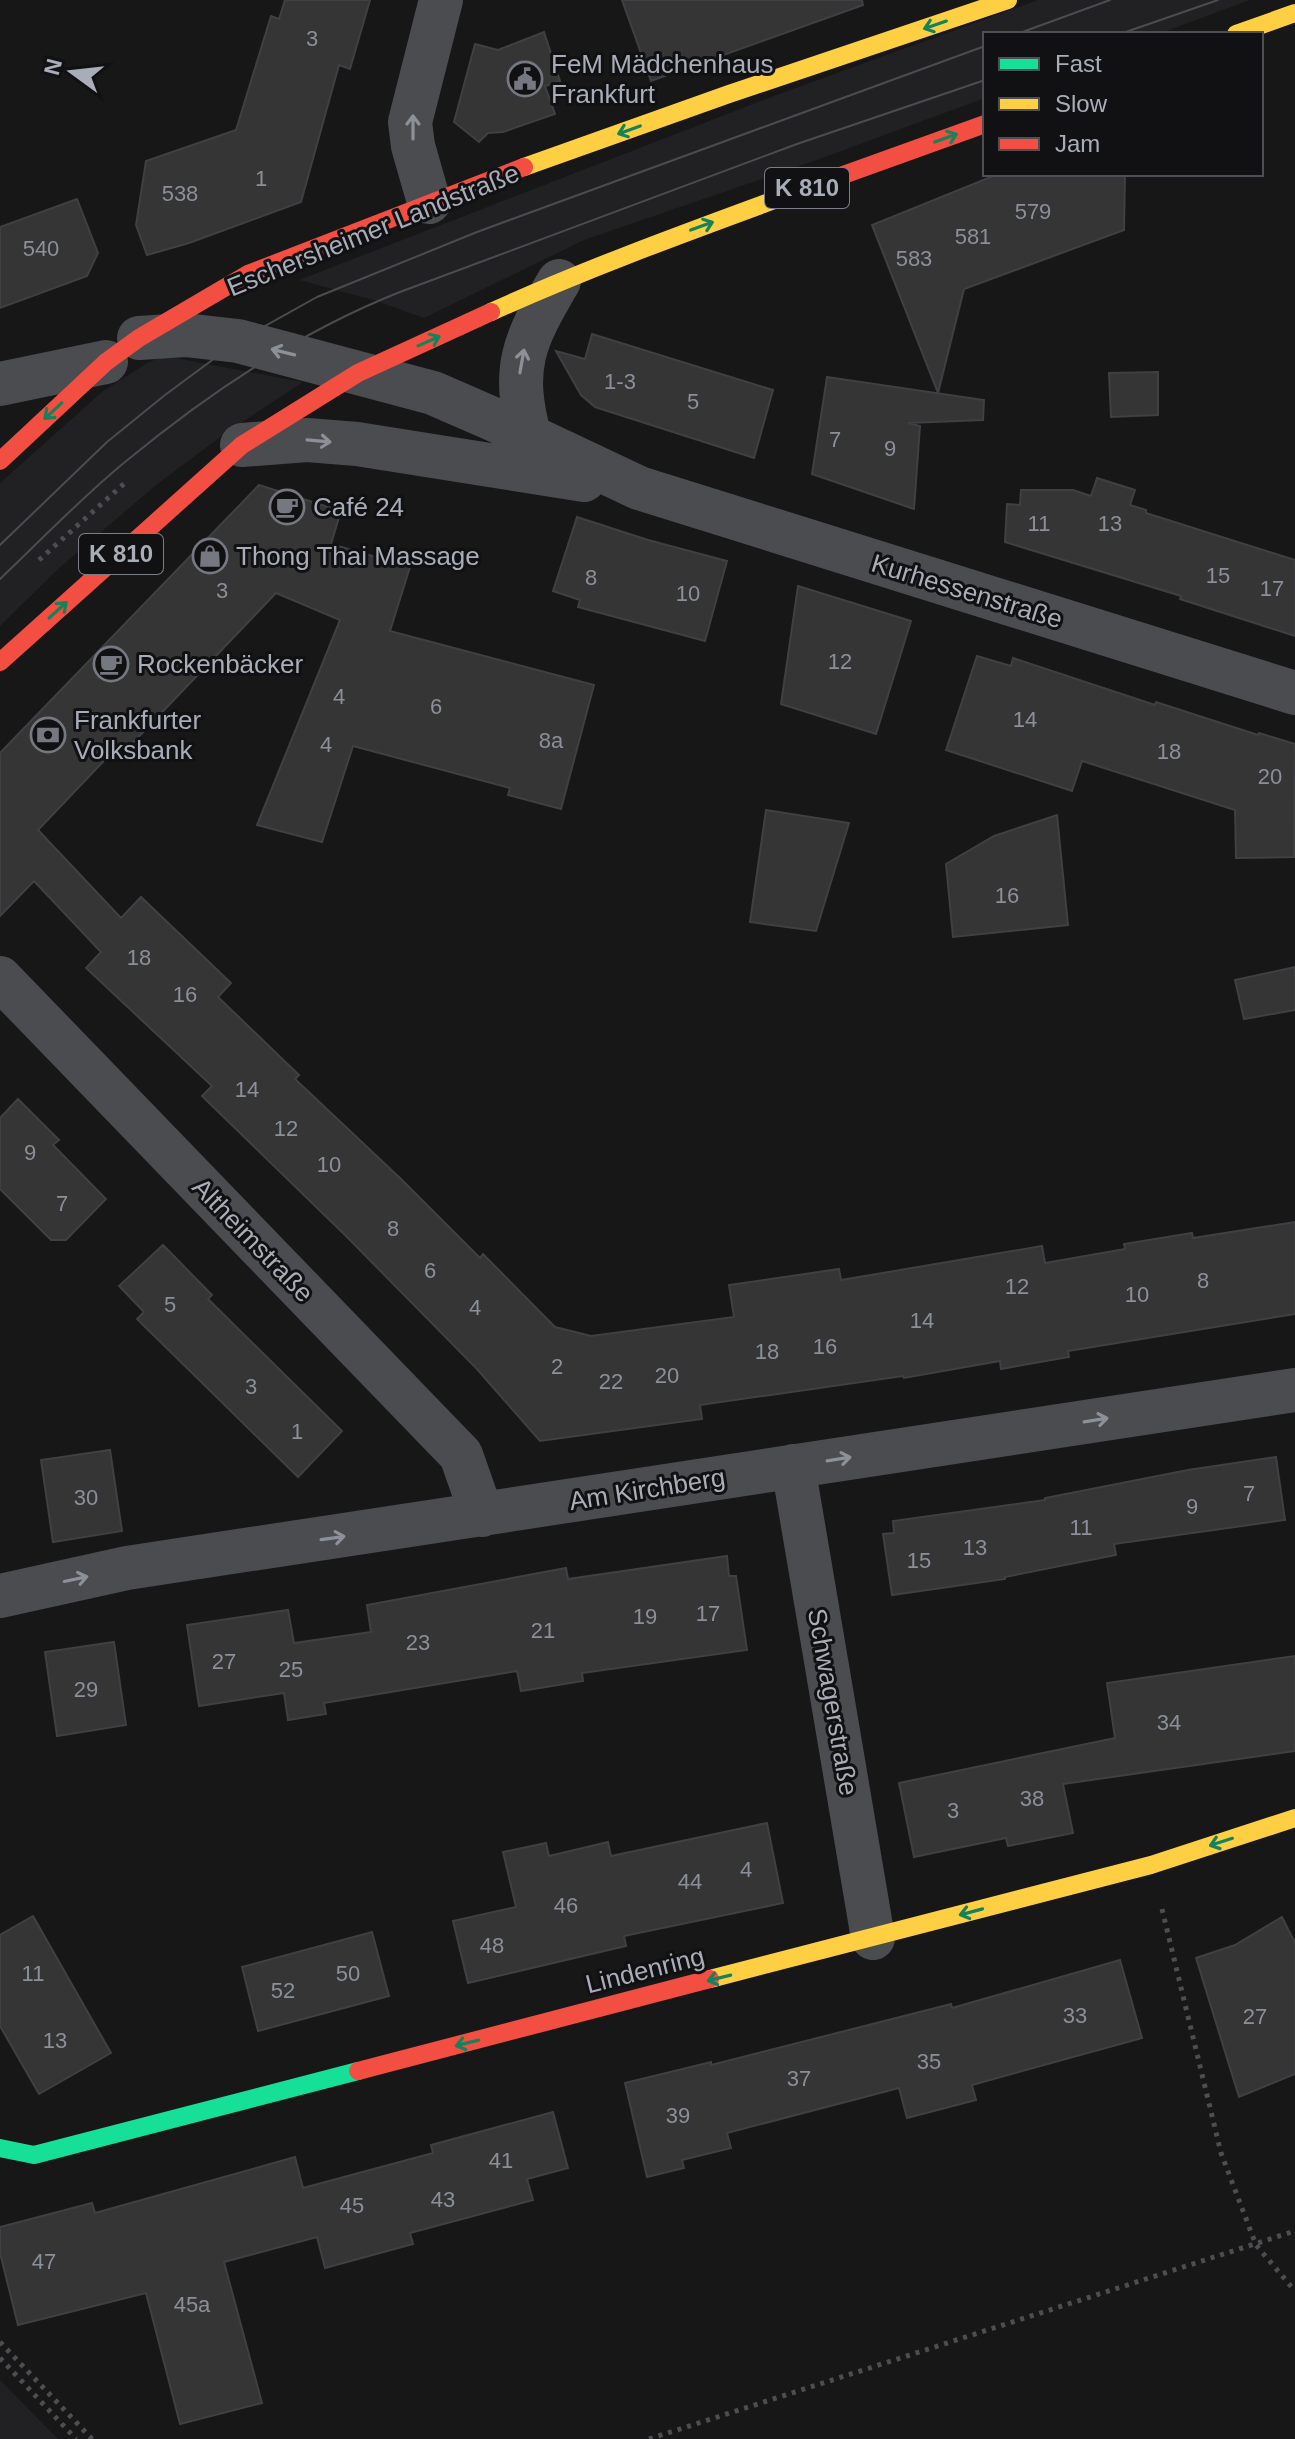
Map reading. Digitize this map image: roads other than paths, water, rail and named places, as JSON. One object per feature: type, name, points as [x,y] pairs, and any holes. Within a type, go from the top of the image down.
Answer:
[{"type":"main road","name":"Eschersheimer Landstraße","points":[[123,350],[248,274],[429,202],[729,94],[1008,0]]},
{"type":"main road","points":[[1242,32],[1295,13]]},
{"type":"main road","name":"K 810","points":[[0,662],[242,445],[358,373],[559,281],[629,253],[983,125]]},
{"type":"main road","points":[[0,461],[123,350]]},
{"type":"main road","name":"Lindenring","points":[[2,2149],[34,2155],[1151,1865],[1295,1818]]},
{"type":"street","points":[[429,202],[413,146],[410,122],[441,0]]},
{"type":"street","points":[[530,438],[523,412],[520,371],[524,348],[559,281]]},
{"type":"street","name":"Eschersheimer Landstraße","points":[[0,384],[185,335],[238,341],[358,373]]},
{"type":"street","name":"Kurhessenstraße","points":[[358,373],[433,393],[639,488],[1295,693]]},
{"type":"street","name":"Kurhessenstraße","points":[[242,445],[307,440],[357,444],[639,488]]},
{"type":"street","name":"Altheimstraße","points":[[0,978],[461,1455],[482,1515]]},
{"type":"street","name":"Am Kirchberg","points":[[0,1596],[127,1568],[1295,1390]]},
{"type":"street","name":"Schwagerstraße","points":[[793,1466],[873,1938]]},
{"type":"tram line","points":[[1022,32],[1110,0]]},
{"type":"tram line","points":[[1126,32],[1218,0]]},
{"type":"tram line","points":[[0,545],[107,442],[165,395],[238,341],[317,297],[477,232],[983,47]]},
{"type":"tram line","points":[[0,579],[93,490],[156,437],[256,366],[327,326],[400,292],[797,144],[983,81]]},
{"type":"place","name":"FeM Mädchenhaus Frankfurt","points":[[525,79]]},
{"type":"place","name":"Café 24","points":[[287,507]]},
{"type":"place","name":"Thong Thai Massage","points":[[210,556]]},
{"type":"place","name":"Rockenbäcker","points":[[111,664]]},
{"type":"place","name":"Frankfurter Volksbank","points":[[48,735]]}]
